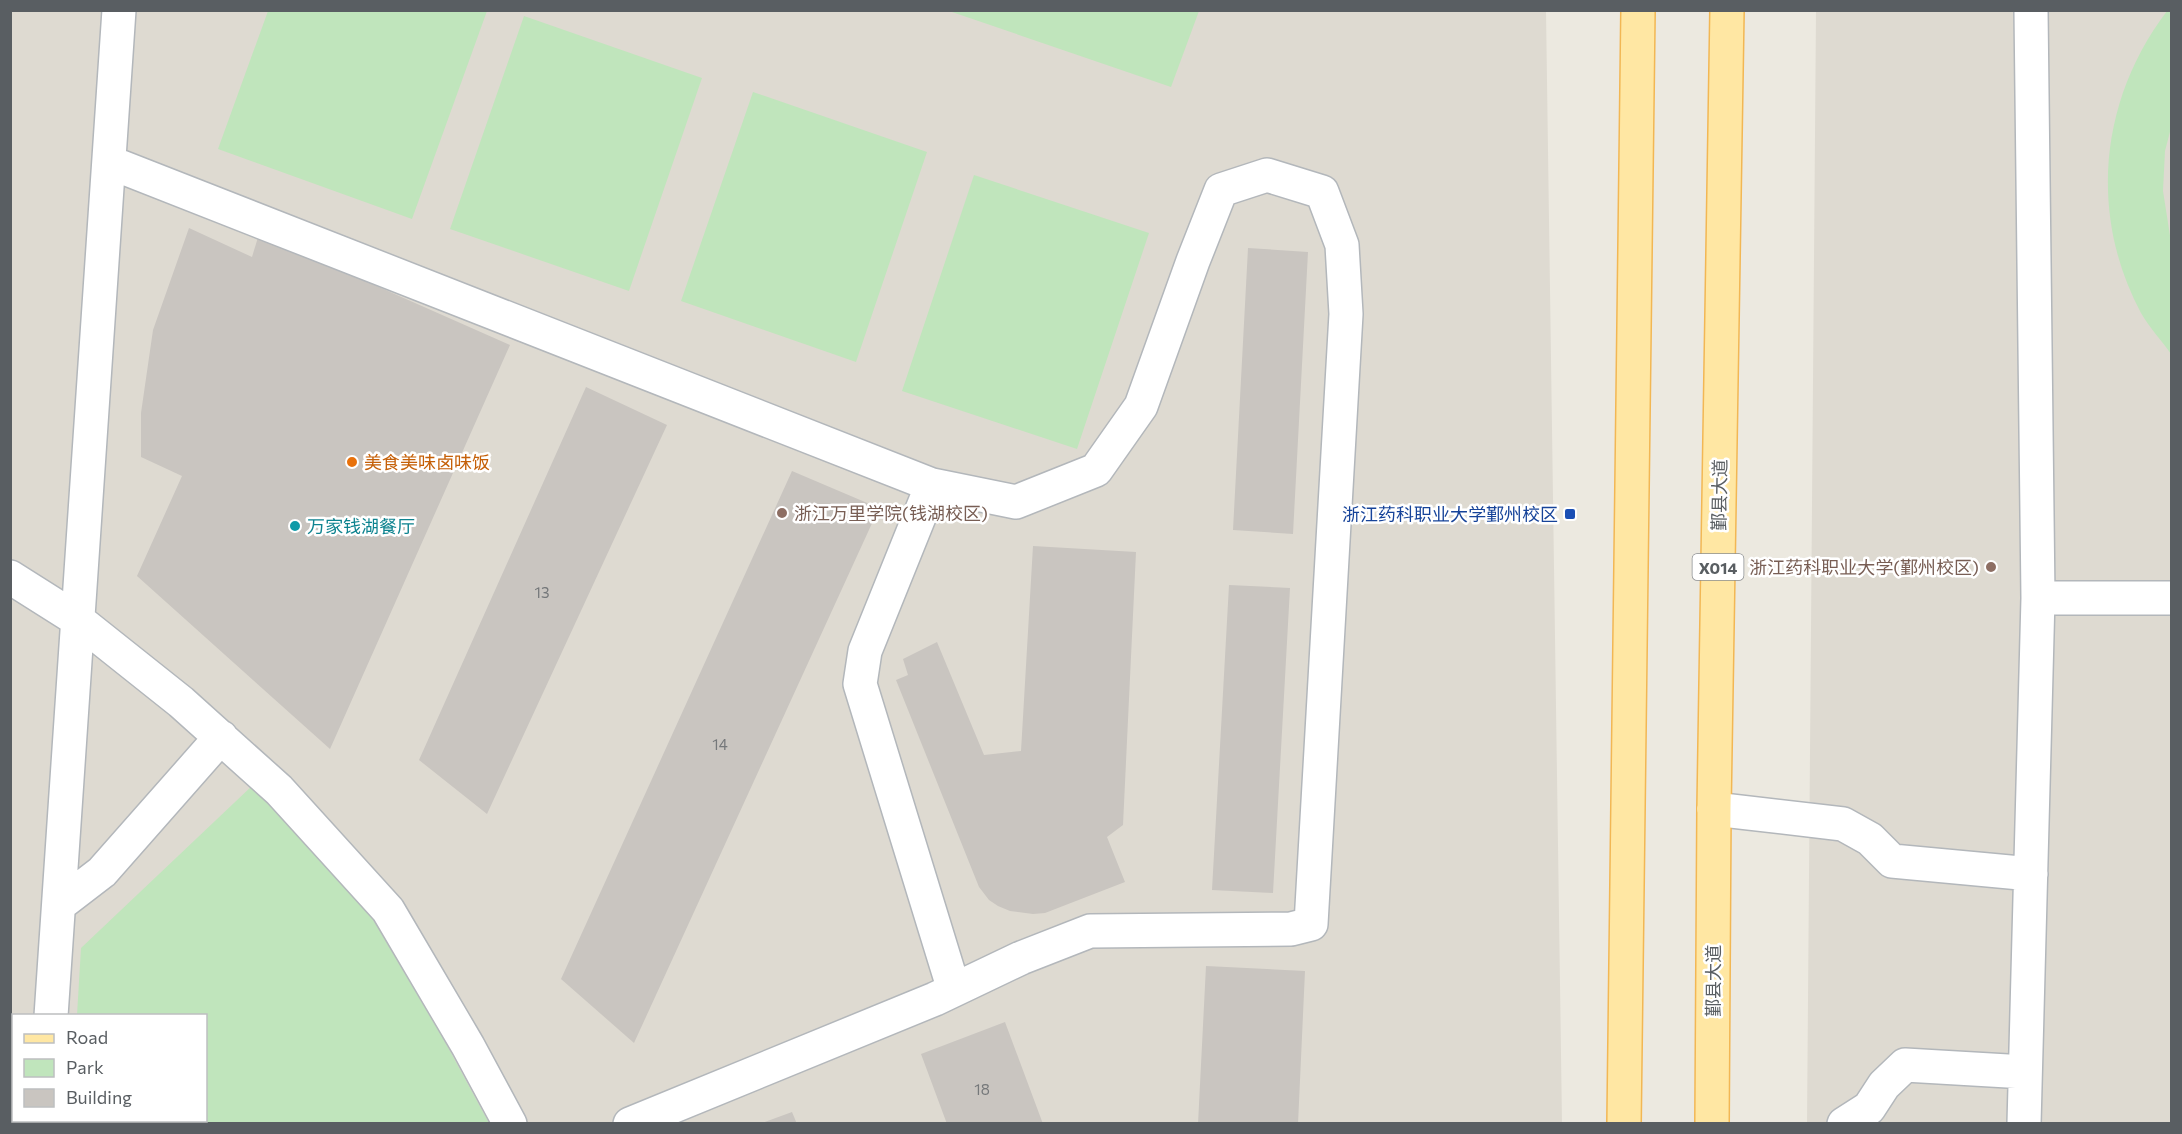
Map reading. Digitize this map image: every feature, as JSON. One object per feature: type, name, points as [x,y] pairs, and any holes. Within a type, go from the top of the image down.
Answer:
[{"type":"main road","points":[[1624,1124],[1638,10]]},
{"type":"main road","name":"鄞县大道","points":[[1712,1124],[1714,809],[1727,10]]},
{"type":"lane","points":[[51,1014],[118,10]]},
{"type":"lane","points":[[2024,1124],[2038,598],[2031,10]]},
{"type":"lane","points":[[109,162],[932,485],[1016,502],[1096,470],[1141,406],[1221,190],[1267,175],[1322,192],[1342,245],[1346,314],[1311,924],[1291,929],[1090,931],[630,1124]]},
{"type":"lane","points":[[932,485],[865,651],[860,684],[954,990]]},
{"type":"lane","points":[[10,577],[78,620],[181,702],[279,790],[388,910],[468,1046],[510,1124]]},
{"type":"lane","points":[[2038,598],[2172,598]]},
{"type":"lane","points":[[59,905],[102,872],[221,737]]},
{"type":"lane","points":[[1714,809],[1843,824],[1870,839],[1892,861],[2031,874]]},
{"type":"lane","points":[[1844,1124],[1869,1108],[1884,1085],[1905,1065],[2025,1072]]},
{"type":"shaded area","name":"浙江万里学院(钱湖校区)","points":[[10,11],[1546,11],[1562,1123],[11,1123]]},
{"type":"shaded area","name":"浙江药科职业大学(鄞州校区)","points":[[1816,11],[2171,11],[2171,1123],[1807,1124]]},
{"type":"green space","points":[[268,11],[487,11],[412,219],[218,149]]},
{"type":"green space","points":[[949,11],[1199,11],[1171,87]]},
{"type":"green space","points":[[2167,11],[2172,11],[2172,124],[2165,151],[2163,191],[2171,242],[2171,354],[2141,313],[2124,275],[2113,236],[2108,197],[2109,158],[2115,119],[2127,81],[2144,45]]},
{"type":"green space","points":[[524,16],[702,78],[629,291],[450,229]]},
{"type":"green space","points":[[753,92],[927,152],[856,362],[681,301]]},
{"type":"green space","points":[[974,175],[1149,233],[1077,449],[902,391]]},
{"type":"green space","points":[[254,784],[364,904],[444,1040],[489,1123],[70,1124],[70,1122],[207,1122],[207,1014],[77,1014],[81,948]]},
{"type":"building","name":"万家钱湖餐厅","points":[[189,228],[252,257],[259,234],[510,345],[330,749],[137,576],[182,476],[141,457],[141,413],[153,330]]},
{"type":"building","points":[[1248,248],[1308,252],[1293,534],[1233,530]]},
{"type":"building","points":[[586,387],[667,425],[487,814],[419,760]]},
{"type":"building","points":[[792,471],[879,508],[634,1043],[561,979]]},
{"type":"building","points":[[1033,546],[1136,552],[1123,825],[1107,837],[1125,882],[1045,913],[1033,914],[1010,911],[998,906],[989,900],[979,887],[896,680],[908,675],[903,659],[937,642],[984,755],[1021,751]]},
{"type":"building","points":[[1229,585],[1290,588],[1273,893],[1212,890]]},
{"type":"building","points":[[1206,966],[1305,971],[1298,1124],[1198,1124]]},
{"type":"building","points":[[1005,1022],[1043,1124],[947,1124],[921,1054]]},
{"type":"building","points":[[792,1112],[797,1124],[762,1124],[762,1123]]},
{"type":"place","name":"美食美味卤味饭","points":[[352,462]]},
{"type":"place","name":"浙江万里学院(钱湖校区)","points":[[782,513]]},
{"type":"place","name":"浙江药科职业大学鄞州校区","points":[[1570,514]]},
{"type":"place","name":"万家钱湖餐厅","points":[[295,526]]},
{"type":"place","name":"浙江药科职业大学(鄞州校区)","points":[[1991,567]]}]
